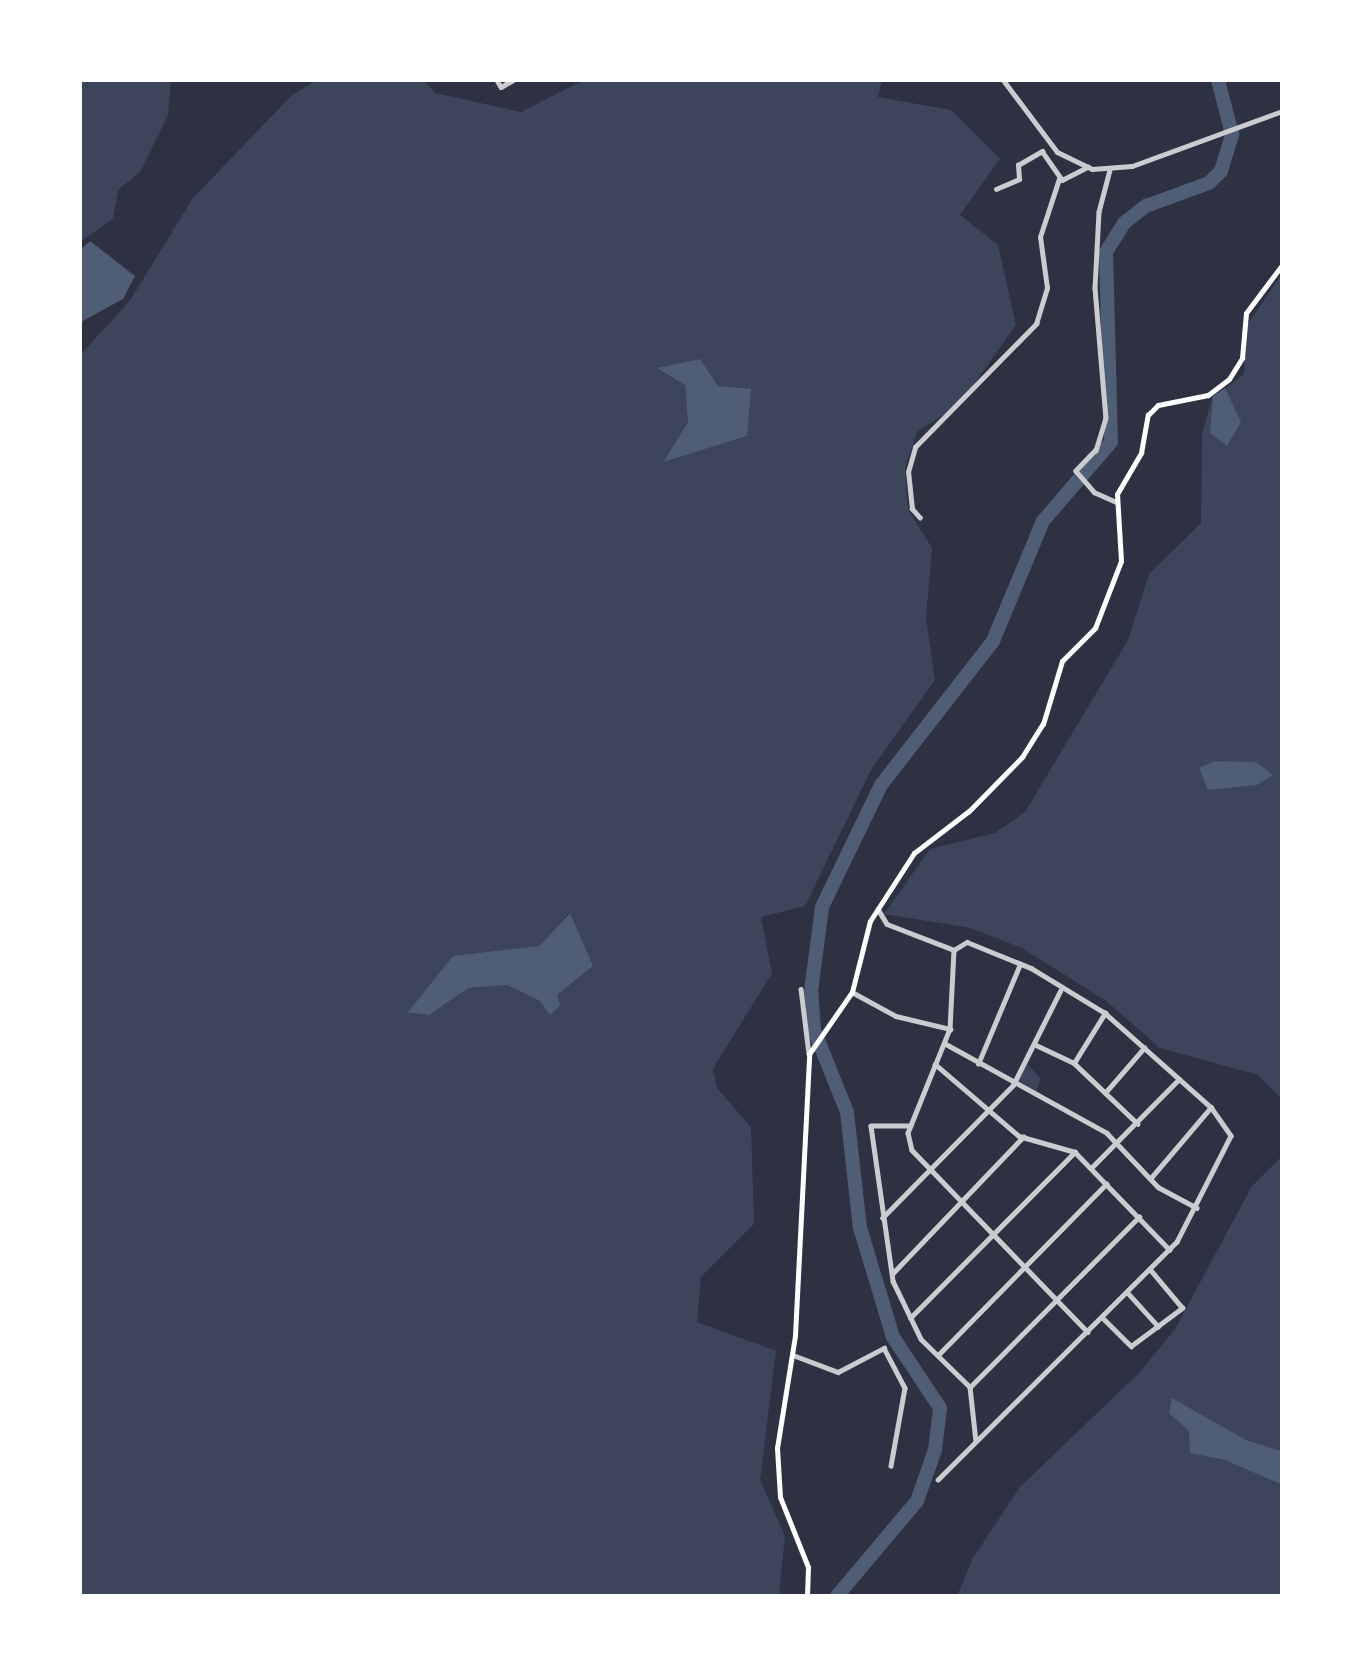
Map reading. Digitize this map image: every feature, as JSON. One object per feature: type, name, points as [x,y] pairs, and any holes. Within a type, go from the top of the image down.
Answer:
[{"type":"main road","points":[[807,1595],[808,1567],[784,1511],[777,1467],[793,1355],[809,1052],[852,992],[877,908],[921,845],[969,811],[1037,737],[1057,670],[1095,628],[1119,568],[1123,545],[1116,502],[1141,453],[1151,410],[1203,397],[1229,379],[1242,358],[1246,313],[1282,265]]},
{"type":"street","points":[[497,80],[501,87],[513,80]]},
{"type":"street","points":[[1003,80],[1057,152],[1088,167],[1110,170],[1282,111]]},
{"type":"street","points":[[996,189],[1019,179],[1018,164],[1042,151],[1059,179]]},
{"type":"street","points":[[920,518],[912,509],[908,472],[915,447],[1036,324],[1047,281],[1040,237],[1059,179],[1088,167]]},
{"type":"street","points":[[1110,170],[1099,212],[1095,288],[1106,418],[1096,450],[1076,471],[1088,486],[1116,502]]},
{"type":"street","points":[[877,908],[887,924],[954,950]]},
{"type":"street","points":[[938,1480],[1170,1250],[1197,1208],[1231,1136],[1211,1107],[1105,1013],[1060,992],[1020,964],[967,942],[954,950]]},
{"type":"street","points":[[954,950],[950,1029],[911,1126],[912,1150],[1088,1332]]},
{"type":"street","points":[[978,1065],[1020,964]]},
{"type":"street","points":[[801,989],[809,1052]]},
{"type":"street","points":[[852,992],[896,1016],[950,1029]]},
{"type":"street","points":[[882,1218],[991,1112],[1013,1085],[1060,992]]},
{"type":"street","points":[[1074,1063],[1105,1013]]},
{"type":"street","points":[[946,1044],[1013,1085],[1120,1143],[1150,1179],[1197,1208]]},
{"type":"street","points":[[1034,1044],[1074,1063],[1138,1124]]},
{"type":"street","points":[[1105,1093],[1144,1048]]},
{"type":"street","points":[[935,1064],[1023,1137],[1075,1152],[1170,1250]]},
{"type":"street","points":[[1091,1168],[1120,1143],[1178,1079]]},
{"type":"street","points":[[1150,1179],[1211,1107]]},
{"type":"street","points":[[911,1126],[871,1126],[892,1275],[910,1318],[938,1355],[970,1387],[976,1441]]},
{"type":"street","points":[[892,1275],[1023,1137]]},
{"type":"street","points":[[910,1318],[1075,1152]]},
{"type":"street","points":[[938,1355],[1106,1184]]},
{"type":"street","points":[[970,1387],[1139,1217]]},
{"type":"street","points":[[1103,1318],[1131,1346],[1182,1308],[1151,1271]]},
{"type":"street","points":[[1128,1293],[1158,1326]]},
{"type":"street","points":[[793,1355],[838,1372],[884,1348],[905,1388],[891,1466]]},
{"type":"shaded area","points":[[81,80],[171,81],[168,115],[140,172],[118,190],[113,219],[81,241]]},
{"type":"shaded area","points":[[315,81],[425,81],[435,93],[521,112],[582,81],[882,81],[878,97],[951,110],[1000,159],[960,215],[998,245],[1016,325],[960,404],[917,432],[905,468],[908,509],[932,548],[926,619],[935,680],[871,770],[805,906],[761,917],[772,973],[713,1069],[717,1088],[751,1127],[754,1224],[701,1277],[697,1322],[776,1351],[760,1480],[785,1536],[779,1595],[81,1595],[80,355],[129,302],[193,198],[291,96]],"holes":[[[685,385],[747,436],[664,460],[688,422]],[[569,913],[593,966],[557,995],[540,1001],[507,985],[468,988],[480,954],[539,946]]]},
{"type":"shaded area","points":[[90,241],[135,276],[123,299],[81,322],[81,249]]},
{"type":"shaded area","points":[[1281,275],[1281,1098],[1258,1075],[1160,1048],[1105,1000],[1022,948],[971,928],[884,914],[930,849],[995,833],[1025,812],[1128,640],[1149,574],[1201,523],[1202,434],[1212,398],[1244,374],[1248,324]]},
{"type":"shaded area","points":[[700,359],[718,386],[751,389],[747,436],[663,462],[688,422],[685,385],[657,368]]},
{"type":"shaded area","points":[[1225,388],[1241,422],[1227,446],[1210,433],[1213,396]]},
{"type":"shaded area","points":[[1215,761],[1256,762],[1273,775],[1257,785],[1208,790],[1199,768]]},
{"type":"shaded area","points":[[570,913],[593,966],[557,995],[560,1005],[550,1015],[540,1001],[507,985],[468,988],[429,1015],[408,1012],[453,956],[539,946]]},
{"type":"shaded area","points":[[1027,1064],[1041,1079],[1036,1092],[1017,1084]]},
{"type":"shaded area","points":[[1281,1157],[1281,1595],[957,1596],[973,1558],[1020,1487],[1140,1372],[1175,1329],[1252,1186]]},
{"type":"shaded area","points":[[1172,1398],[1246,1440],[1281,1451],[1281,1484],[1225,1460],[1190,1453],[1189,1431],[1169,1413]]},
{"type":"waterway","points":[[837,1596],[917,1501],[935,1450],[940,1408],[893,1337],[860,1228],[847,1112],[814,1030],[811,991],[822,907],[881,785],[993,641],[1043,521],[1111,442],[1106,252],[1124,223],[1146,206],[1209,183],[1221,171],[1232,134],[1218,80]]}]
